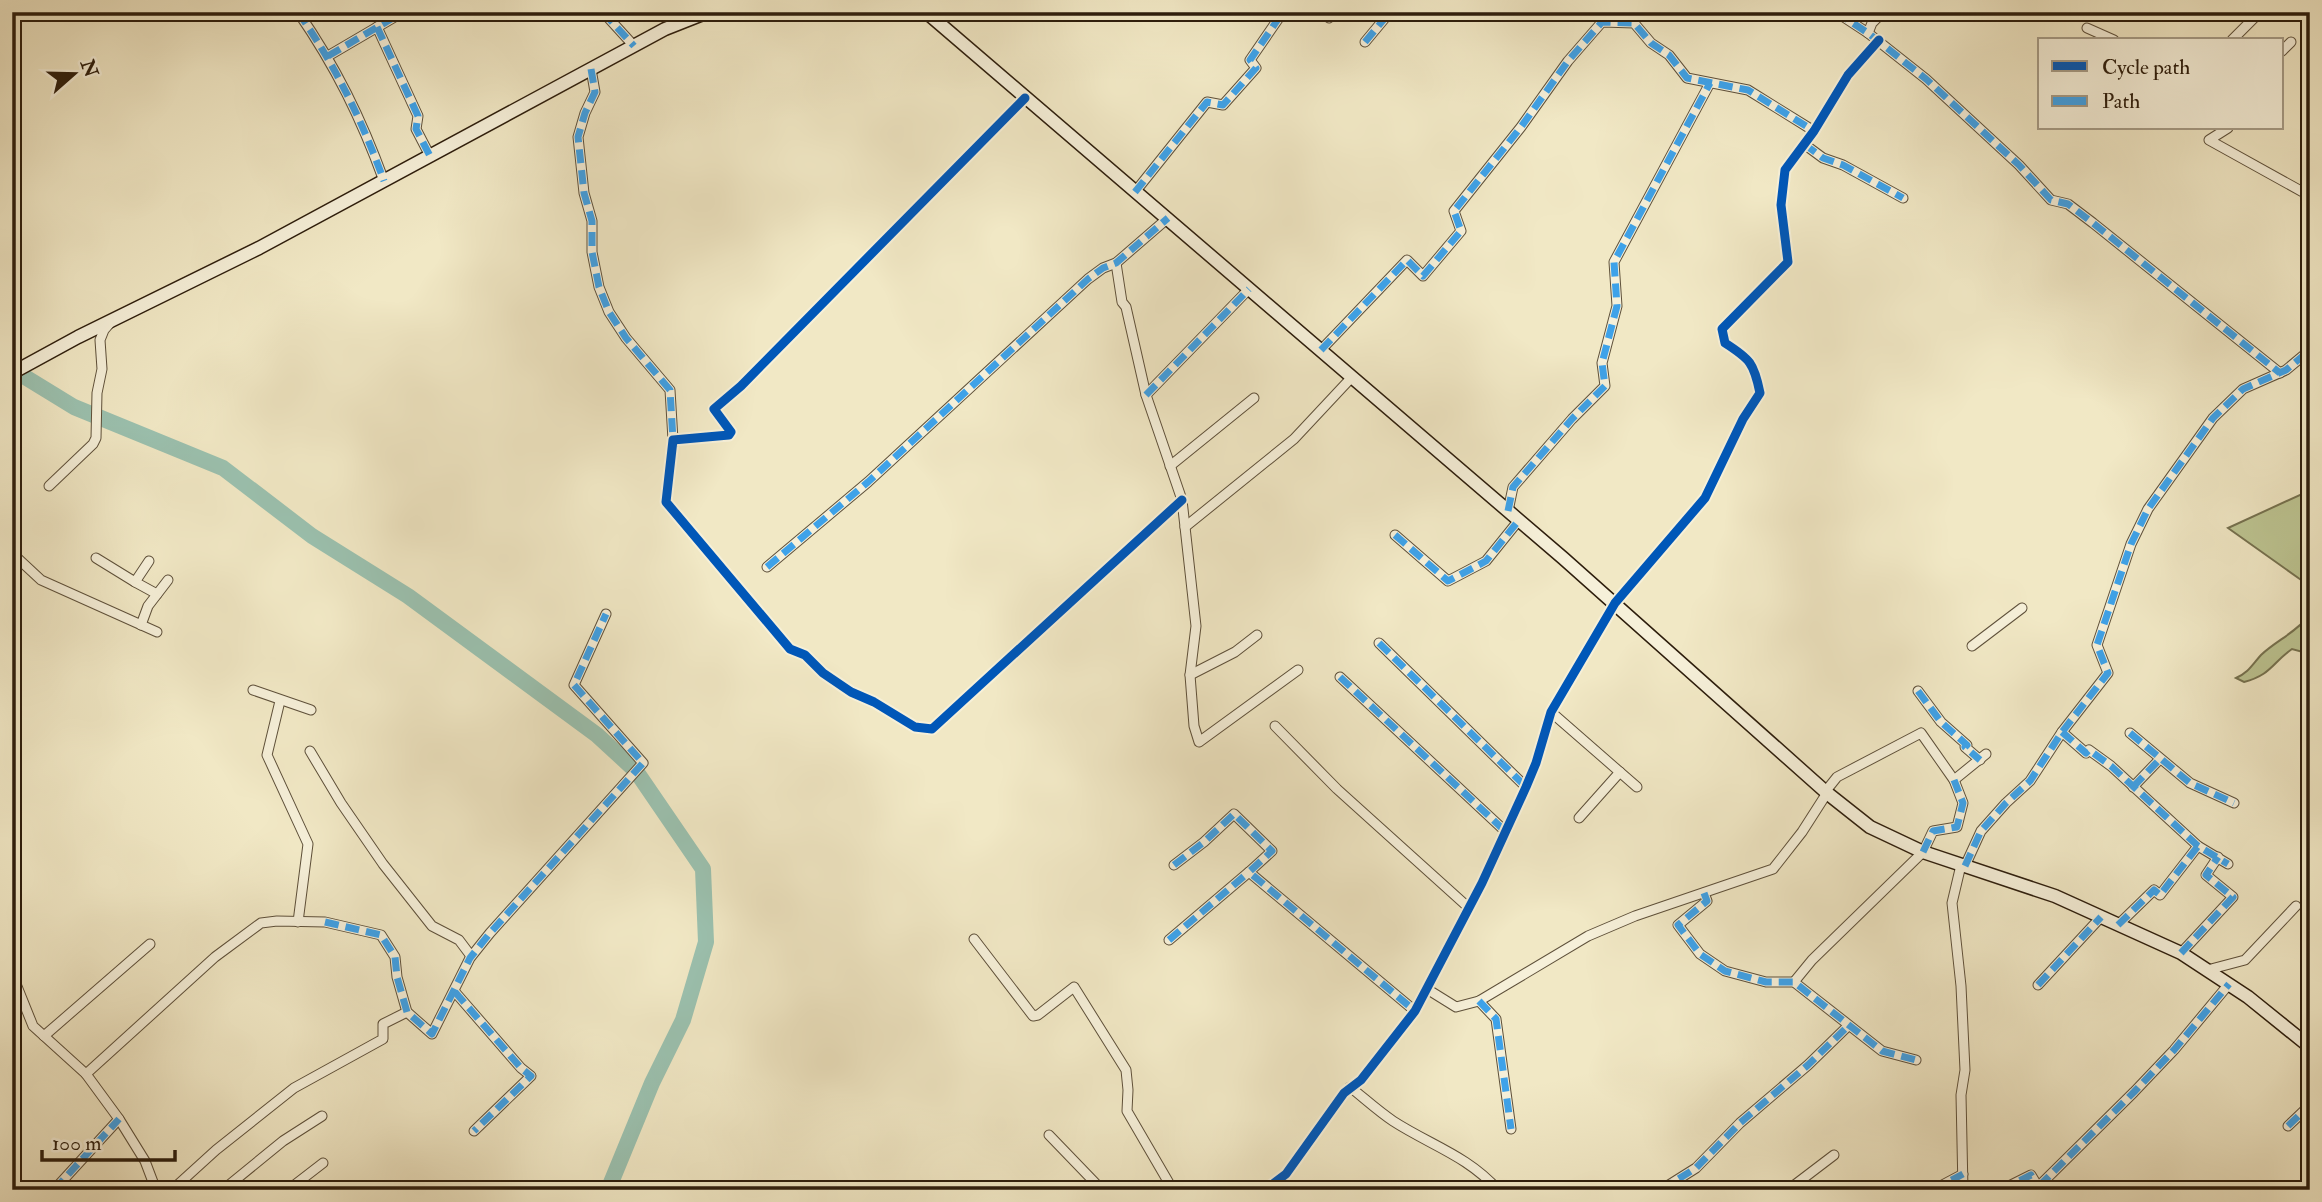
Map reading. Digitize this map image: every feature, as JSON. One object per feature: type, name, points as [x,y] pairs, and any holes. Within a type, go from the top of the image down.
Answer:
[{"type":"main road","points":[[12,373],[78,337],[259,248],[665,29],[708,12]]},
{"type":"main road","points":[[926,12],[1519,520],[1826,792],[1870,827],[1923,852],[2055,896],[2181,953],[2248,997],[2310,1047]]},
{"type":"street","points":[[298,12],[328,56],[369,140],[384,181]]},
{"type":"street","points":[[328,56],[403,12]]},
{"type":"street","points":[[603,12],[634,46]]},
{"type":"street","points":[[1135,192],[1207,102],[1223,105],[1256,68],[1250,60],[1283,12]]},
{"type":"street","points":[[1365,43],[1390,12]]},
{"type":"street","points":[[1836,12],[1878,40],[1926,79],[2019,165],[2051,200],[2068,204],[2280,373]]},
{"type":"street","points":[[1868,33],[1872,23],[1883,12]]},
{"type":"street","points":[[2234,38],[2255,18]]},
{"type":"street","points":[[1321,350],[1407,260],[1423,276],[1461,231],[1454,211],[1521,127],[1562,69],[1602,22],[1634,23],[1651,43],[1669,55],[1687,78],[1748,90],[1814,131]]},
{"type":"street","points":[[377,27],[418,116],[416,129],[430,156]]},
{"type":"street","points":[[2087,28],[2110,38]]},
{"type":"street","points":[[1265,1190],[1286,1174],[1350,1087],[1361,1080],[1415,1011],[1469,908],[1536,763],[1551,712],[1615,603],[1705,498],[1742,419],[1760,393],[1748,358],[1725,344],[1722,329],[1788,262],[1782,205],[1785,170],[1814,131],[1848,75],[1878,40]]},
{"type":"street","points":[[2284,49],[2291,42]]},
{"type":"street","points":[[591,69],[595,92],[584,113],[578,137],[584,193],[592,221],[592,252],[599,287],[609,312],[626,338],[670,390],[673,440],[666,502],[790,649],[805,655],[823,673],[851,692],[874,702],[915,727],[932,729],[1182,500]]},
{"type":"street","points":[[1508,511],[1513,487],[1572,419],[1605,386],[1602,363],[1617,306],[1614,262],[1710,83]]},
{"type":"street","points":[[673,440],[729,435],[730,427],[714,409],[741,386],[1025,97]]},
{"type":"street","points":[[2225,130],[2209,140],[2236,159],[2310,196]]},
{"type":"street","points":[[1804,144],[1823,159],[1843,165],[1903,198]]},
{"type":"street","points":[[767,567],[868,482],[1088,279],[1103,268],[1116,263],[1168,218]]},
{"type":"street","points":[[1116,263],[1122,302],[1126,307],[1146,395],[1182,500],[1196,626],[1189,675],[1193,718],[1199,742],[1298,670]]},
{"type":"street","points":[[1146,395],[1249,289]]},
{"type":"street","points":[[48,486],[93,444],[96,433],[97,393],[102,369],[100,340],[113,320]]},
{"type":"street","points":[[1963,1190],[1961,1095],[1965,1070],[1961,986],[1952,903],[1963,865],[1981,831],[2030,781],[2062,733],[2108,673],[2097,645],[2127,554],[2148,509],[2213,418],[2243,389],[2280,373],[2310,350]]},
{"type":"street","points":[[1185,527],[1294,439],[1352,377]]},
{"type":"street","points":[[1170,466],[1254,398]]},
{"type":"street","points":[[1395,535],[1448,581],[1486,561],[1519,520]]},
{"type":"street","points":[[12,553],[41,580],[157,632]]},
{"type":"street","points":[[96,558],[158,594]]},
{"type":"street","points":[[135,582],[149,561]]},
{"type":"street","points":[[141,625],[148,606],[168,580]]},
{"type":"street","points":[[1972,646],[2022,608]]},
{"type":"street","points":[[86,1074],[215,957],[261,923],[325,922],[381,935],[395,957],[397,977],[407,1012],[432,1034],[471,956],[643,763],[574,685],[606,614]]},
{"type":"street","points":[[1189,675],[1235,652],[1257,635]]},
{"type":"street","points":[[1379,643],[1525,787]]},
{"type":"street","points":[[1340,677],[1505,831]]},
{"type":"street","points":[[253,690],[311,710]]},
{"type":"street","points":[[1918,691],[1941,722],[1967,745],[1965,747],[1983,757],[1954,780]]},
{"type":"street","points":[[280,701],[267,755],[308,844],[298,922]]},
{"type":"street","points":[[1551,712],[1637,787]]},
{"type":"street","points":[[1275,726],[1362,812],[1469,908]]},
{"type":"street","points":[[1427,989],[1456,1007],[1479,1002],[1588,936],[1635,916],[1773,869],[1802,832],[1837,778],[1921,733],[1954,780],[1963,803],[1957,827],[1933,831],[1923,852],[1812,960],[1794,982]]},
{"type":"street","points":[[2062,733],[2086,753],[2089,750],[2111,766],[2198,846],[2228,864]]},
{"type":"street","points":[[2130,733],[2190,783],[2234,803]]},
{"type":"street","points":[[310,751],[355,824],[432,926],[459,940],[471,956]]},
{"type":"street","points":[[2133,787],[2160,759]]},
{"type":"street","points":[[1579,818],[1620,772]]},
{"type":"street","points":[[1169,940],[1272,851],[1234,814],[1174,865]]},
{"type":"street","points":[[2118,925],[2154,890],[2160,895],[2198,846]]},
{"type":"street","points":[[2181,953],[2233,897],[2206,875],[2218,858]]},
{"type":"street","points":[[1249,872],[1415,1011]]},
{"type":"street","points":[[1704,893],[1707,901],[1678,925],[1700,954],[1725,971],[1766,982],[1794,982],[1882,1051],[1916,1060]]},
{"type":"street","points":[[2211,969],[2245,960],[2295,906]]},
{"type":"street","points":[[2038,985],[2101,917]]},
{"type":"street","points":[[974,939],[1033,1016],[1074,987],[1126,1070],[1127,1111],[1173,1190]]},
{"type":"street","points":[[44,1036],[150,944]]},
{"type":"street","points":[[12,974],[33,1026],[86,1074],[145,1161],[156,1190]]},
{"type":"street","points":[[2001,1190],[2031,1175],[2040,1188],[2174,1050],[2229,984]]},
{"type":"street","points":[[455,992],[531,1076],[474,1131]]},
{"type":"street","points":[[1479,1002],[1496,1019],[1511,1129]]},
{"type":"street","points":[[172,1190],[216,1150],[294,1088],[383,1039],[383,1024],[407,1012]]},
{"type":"street","points":[[1661,1190],[1696,1168],[1740,1123],[1808,1065],[1848,1026]]},
{"type":"street","points":[[1350,1087],[1393,1121],[1483,1173],[1498,1190]]},
{"type":"street","points":[[2288,1126],[2310,1105]]},
{"type":"street","points":[[223,1190],[275,1147],[322,1116]]},
{"type":"street","points":[[54,1190],[119,1119]]},
{"type":"street","points":[[1049,1135],[1102,1190]]},
{"type":"street","points":[[1788,1190],[1835,1155]]},
{"type":"street","points":[[288,1190],[323,1163]]},
{"type":"street","points":[[1933,1190],[1963,1174]]},
{"type":"green space","points":[[2302,494],[2310,515],[2310,610],[2304,582],[2228,528]]},
{"type":"green space","points":[[2310,615],[2310,654],[2292,649],[2260,676],[2244,682],[2236,678],[2247,671],[2261,655]]},
{"type":"waterway","points":[[12,369],[74,407],[223,468],[312,536],[408,596],[597,735],[636,771],[703,869],[706,942],[683,1020],[652,1083],[608,1190]]},
{"type":"marked path","points":[[298,12],[347,94],[384,181]]},
{"type":"marked path","points":[[328,56],[403,12]]},
{"type":"marked path","points":[[603,12],[634,46]]},
{"type":"marked path","points":[[1135,192],[1207,102],[1223,105],[1256,68],[1250,60],[1283,12]]},
{"type":"marked path","points":[[1329,18],[1333,12]]},
{"type":"marked path","points":[[1365,42],[1390,12]]},
{"type":"marked path","points":[[1836,12],[1868,33],[1926,79],[2019,165],[2051,200],[2068,204],[2280,373]]},
{"type":"marked path","points":[[1321,350],[1407,260],[1423,276],[1461,231],[1454,211],[1521,127],[1568,61],[1602,22],[1634,23],[1651,43],[1669,55],[1687,78],[1748,90],[1814,131]]},
{"type":"marked path","points":[[377,27],[418,116],[416,129],[430,156]]},
{"type":"marked path","points":[[591,69],[595,92],[578,137],[584,193],[592,221],[592,252],[599,287],[609,312],[626,338],[670,390],[673,440]]},
{"type":"marked path","points":[[1508,511],[1513,487],[1572,419],[1605,386],[1602,363],[1617,306],[1614,262],[1710,83]]},
{"type":"marked path","points":[[1804,144],[1823,158],[1843,165],[1903,198]]},
{"type":"marked path","points":[[767,567],[868,482],[1088,279],[1103,268],[1116,263],[1168,218]]},
{"type":"marked path","points":[[1146,395],[1249,289]]},
{"type":"marked path","points":[[1965,866],[1981,831],[2030,781],[2062,732],[2108,673],[2097,645],[2131,544],[2148,509],[2213,418],[2243,389],[2286,370],[2310,350]]},
{"type":"marked path","points":[[1395,535],[1448,581],[1486,561],[1519,520]]},
{"type":"marked path","points":[[325,922],[381,935],[395,957],[397,977],[407,1012],[432,1034],[470,958],[643,763],[574,685],[606,614]]},
{"type":"marked path","points":[[1379,643],[1526,787]]},
{"type":"marked path","points":[[1340,677],[1505,831]]},
{"type":"marked path","points":[[1918,691],[1941,722],[1980,760]]},
{"type":"marked path","points":[[2062,732],[2086,753],[2089,750],[2111,766],[2198,846],[2228,864]]},
{"type":"marked path","points":[[2130,733],[2190,783],[2234,803]]},
{"type":"marked path","points":[[2133,787],[2160,759]]},
{"type":"marked path","points":[[1923,852],[1933,831],[1957,827],[1963,803],[1954,780]]},
{"type":"marked path","points":[[1174,865],[1234,814],[1272,851],[1249,872],[1415,1011]]},
{"type":"marked path","points":[[2118,925],[2154,890],[2160,895],[2198,846]]},
{"type":"marked path","points":[[2181,953],[2233,897],[2206,875],[2218,857]]},
{"type":"marked path","points":[[1169,940],[1249,872]]},
{"type":"marked path","points":[[1704,893],[1707,901],[1678,925],[1700,954],[1725,971],[1766,982],[1794,982],[1882,1051],[1916,1060]]},
{"type":"marked path","points":[[2038,985],[2101,917]]},
{"type":"marked path","points":[[2039,1186],[2174,1050],[2229,984]]},
{"type":"marked path","points":[[455,992],[531,1076],[474,1131]]},
{"type":"marked path","points":[[1479,1001],[1496,1019],[1511,1129]]},
{"type":"marked path","points":[[1661,1190],[1696,1168],[1740,1123],[1808,1065],[1848,1026]]},
{"type":"marked path","points":[[2288,1126],[2310,1105]]},
{"type":"marked path","points":[[54,1190],[119,1119]]},
{"type":"marked path","points":[[1933,1190],[1963,1174]]},
{"type":"marked path","points":[[2001,1190],[2031,1175],[2040,1190]]},
{"type":"cycle path","points":[[1265,1190],[1286,1174],[1344,1093],[1361,1080],[1415,1011],[1482,883],[1526,787],[1551,712],[1615,603],[1705,498],[1743,419],[1760,393],[1753,368],[1740,353],[1725,343],[1722,329],[1788,262],[1781,205],[1785,170],[1814,131],[1848,75],[1879,40]]},
{"type":"cycle path","points":[[1025,98],[741,386],[714,409],[731,432],[729,435],[673,440],[666,502],[790,649],[805,655],[823,673],[851,692],[874,702],[915,727],[932,729],[1182,500]]}]
